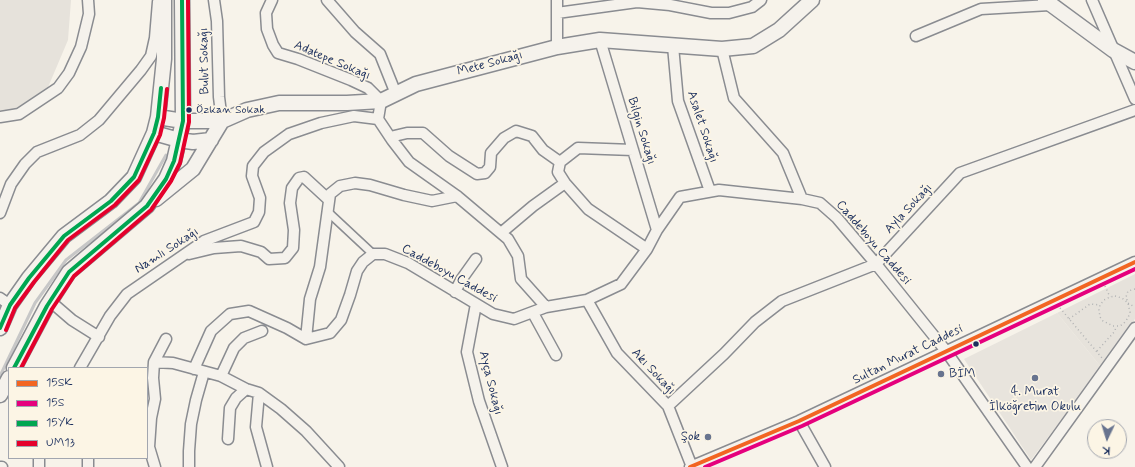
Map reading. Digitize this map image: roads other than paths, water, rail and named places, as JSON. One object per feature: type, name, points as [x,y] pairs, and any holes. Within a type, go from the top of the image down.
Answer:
[{"type":"main road","points":[[147,206],[166,179],[174,161],[180,140],[183,121],[182,0]]},
{"type":"main road","name":"Mete Sokağı","points":[[158,117],[183,121],[222,121],[247,110],[279,103],[347,103],[381,101],[416,84],[557,47],[600,40],[722,49],[753,46],[780,30],[812,0]]},
{"type":"main road","points":[[0,328],[5,302],[29,278],[64,236],[111,201],[134,177],[154,133],[158,117],[164,47],[160,1]]},
{"type":"main road","points":[[1048,2],[1113,50],[1135,62]]},
{"type":"main road","points":[[15,367],[50,301],[69,272],[193,169],[222,121]]},
{"type":"main road","points":[[154,133],[193,142],[211,140]]},
{"type":"main road","points":[[0,395],[8,380]]},
{"type":"street","points":[[0,117],[19,114],[58,88],[69,73],[81,47],[89,14],[88,0]]},
{"type":"street","name":"Bulut Sokağı","points":[[214,0],[217,21],[219,97],[222,121]]},
{"type":"street","name":"Adatepe Sokağı","points":[[272,0],[266,13],[267,28],[272,45],[278,52],[368,88],[381,101]]},
{"type":"street","points":[[327,0],[355,32],[380,54],[396,94]]},
{"type":"street","points":[[557,0],[557,47]]},
{"type":"street","points":[[557,13],[638,2],[711,13],[730,13],[752,7],[761,0]]},
{"type":"street","points":[[1092,0],[1135,99]]},
{"type":"street","points":[[0,213],[11,184],[26,164],[38,152],[80,135],[99,120],[141,70],[151,56],[160,1]]},
{"type":"street","points":[[916,36],[981,9],[1048,2]]},
{"type":"street","name":"Bilgin Sokağı","points":[[600,40],[657,230]]},
{"type":"street","name":"Asalet Sokağı","points":[[673,46],[678,101],[710,191]]},
{"type":"street","points":[[722,49],[734,98],[783,153],[802,199]]},
{"type":"street","points":[[381,101],[378,119],[409,162],[457,196],[508,239],[518,256],[522,279],[546,307]]},
{"type":"street","name":"Ayla Sokağı","points":[[668,406],[724,354],[755,322],[782,301],[876,264],[960,173],[1135,110]]},
{"type":"street","name":"Namlı Sokağı","points":[[81,367],[110,316],[127,294],[181,255],[204,241],[254,222],[259,212],[260,198],[252,176],[253,166],[264,152],[289,134],[321,123],[354,116],[378,119]]},
{"type":"street","points":[[390,137],[407,133],[423,133],[449,156],[477,174],[485,172],[490,167],[491,153],[504,138],[516,131],[532,136],[543,150],[560,162]]},
{"type":"street","points":[[633,150],[578,148],[560,162],[558,172],[588,209],[647,249]]},
{"type":"street","points":[[181,255],[214,248],[241,246],[261,252],[269,259],[285,258],[293,248],[294,230],[290,203],[292,188],[299,178],[304,177],[329,200]]},
{"type":"street","points":[[306,339],[310,299],[320,267],[330,194],[340,186],[355,183],[432,201],[457,196]]},
{"type":"street","points":[[501,233],[534,206],[566,183]]},
{"type":"street","name":"Caddeboyu Caddesi","points":[[373,254],[386,254],[408,263],[493,314],[514,318],[546,307],[586,300],[621,284],[647,249],[657,230],[680,197],[719,190],[802,199],[820,204],[837,218],[946,351],[1027,467]]},
{"type":"street","points":[[189,467],[191,424],[196,400],[199,370],[211,331],[230,314],[249,311],[287,328],[306,339],[330,333],[341,320],[357,271],[363,262],[373,254],[328,212]]},
{"type":"street","points":[[455,292],[461,280],[476,259]]},
{"type":"street","name":"Sultan Murat Caddesi","points":[[691,467],[799,421],[1135,262]]},
{"type":"street","name":"Akı Sokağı","points":[[586,300],[617,353],[668,406],[691,467]]},
{"type":"street","points":[[50,301],[72,320],[99,337]]},
{"type":"street","name":"Ayça Sokağı","points":[[476,304],[467,352],[479,401],[502,467]]},
{"type":"street","points":[[533,312],[556,355]]},
{"type":"street","points":[[1035,467],[1135,328]]},
{"type":"street","points":[[221,376],[234,348],[244,338],[262,332]]},
{"type":"street","points":[[155,467],[149,448],[151,418],[155,399],[153,378],[154,362],[166,339]]},
{"type":"street","points":[[87,367],[88,355]]},
{"type":"street","points":[[154,362],[173,363],[221,376],[259,394],[281,409],[306,431],[338,467]]},
{"type":"street","points":[[228,439],[230,408],[236,398],[246,389]]},
{"type":"street","points":[[259,394],[256,427],[267,467]]},
{"type":"street","points":[[799,421],[825,467]]},
{"type":"waterway","points":[[0,376],[35,303],[66,260],[139,203],[166,155]]},
{"type":"place","name":"Özkan Sokak","points":[[189,110]]},
{"type":"place","name":"BİM","points":[[941,374]]},
{"type":"place","name":"4. Murat İlköğretim Okulu","points":[[1035,378]]},
{"type":"place","name":"Şok","points":[[708,437]]}]
